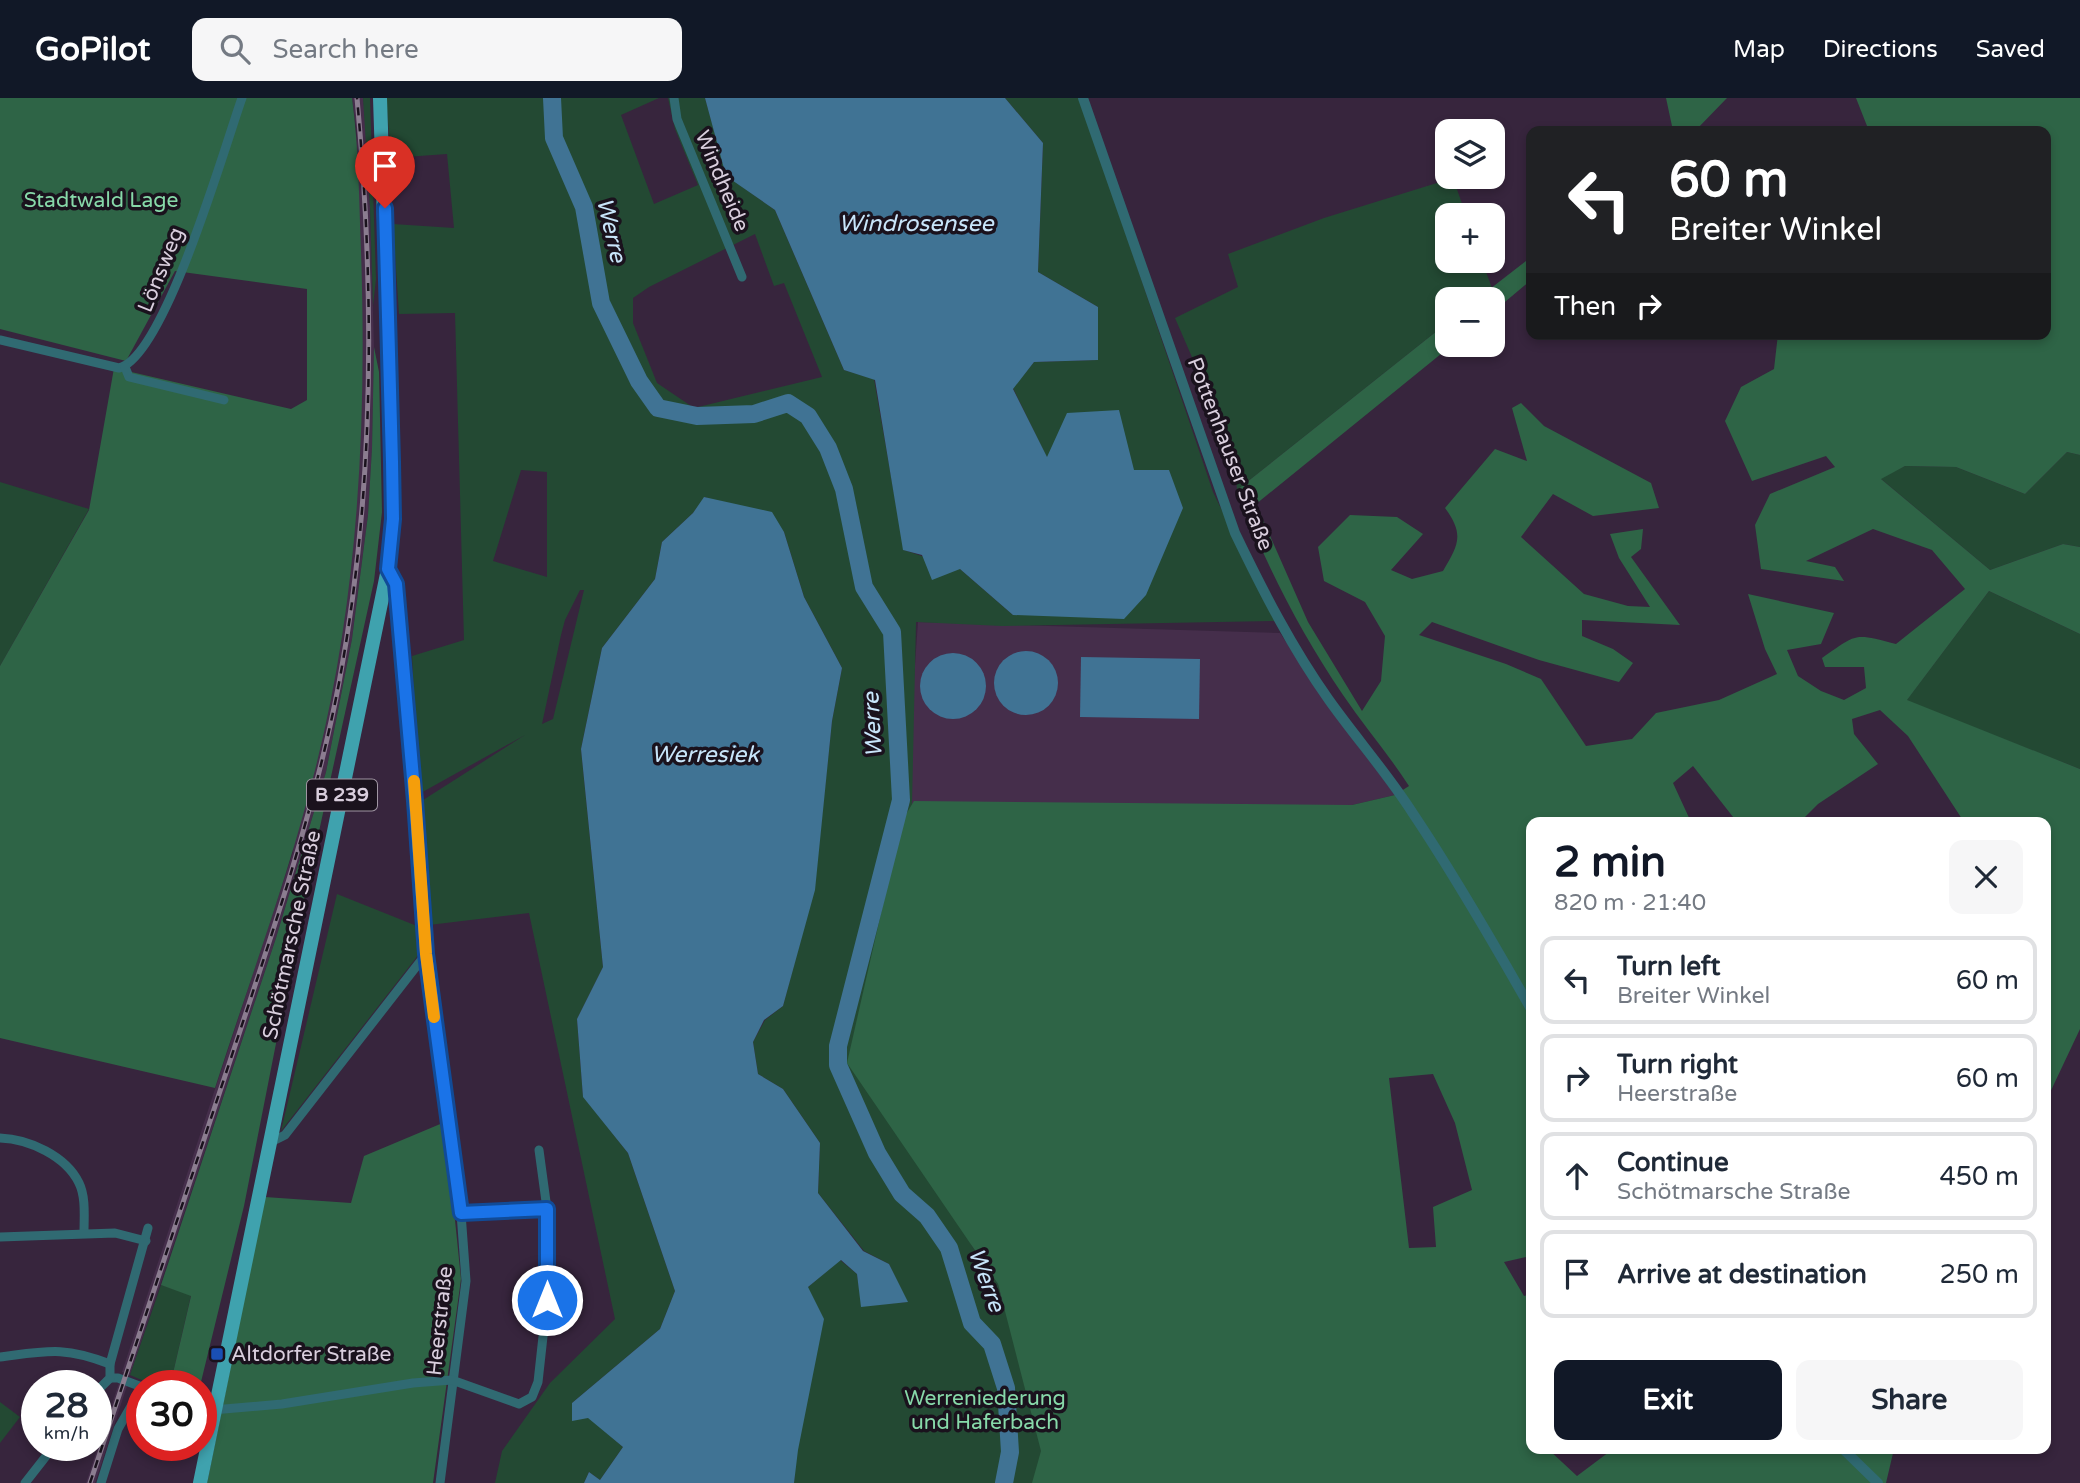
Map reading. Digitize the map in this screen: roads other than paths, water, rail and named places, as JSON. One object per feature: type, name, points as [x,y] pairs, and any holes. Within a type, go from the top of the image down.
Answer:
[{"type":"main road","name":"Schötmarsche Straße","points":[[217,1372],[271,1142],[388,569],[393,519],[380,98]]},
{"type":"main road","name":"Schötmarsche Straße","points":[[200,1483],[202,1461]]},
{"type":"street","name":"Lönsweg","points":[[125,367],[152,337],[183,270],[242,98]]},
{"type":"street","name":"Windheide","points":[[674,98],[677,119],[742,277]]},
{"type":"street","name":"Pottenhauser Straße","points":[[1083,98],[1235,533],[1291,642],[1328,699],[1410,809],[1526,1001]]},
{"type":"street","points":[[0,340],[125,367],[129,377],[223,400]]},
{"type":"street","name":"Heerstraße","points":[[388,569],[396,584],[398,596],[426,954],[461,1213],[466,1282],[440,1483]]},
{"type":"street","points":[[271,1142],[285,1135],[426,954]]},
{"type":"street","points":[[0,1138],[47,1152],[61,1160],[71,1171],[80,1184],[83,1198],[84,1232]]},
{"type":"street","points":[[217,1409],[282,1404],[413,1383],[452,1380],[519,1404],[532,1397],[538,1382],[547,1300],[547,1209],[539,1150]]},
{"type":"street","points":[[461,1213],[547,1209]]},
{"type":"street","points":[[110,1370],[148,1228]]},
{"type":"street","points":[[0,1237],[84,1232],[115,1233],[146,1241]]},
{"type":"street","points":[[0,1357],[53,1350],[74,1352],[110,1364]]},
{"type":"street","points":[[101,1483],[118,1429],[126,1415]]},
{"type":"street","points":[[1848,1454],[1878,1483]]},
{"type":"street","points":[[25,1483],[42,1461]]},
{"type":"water","name":"Windrosensee","points":[[705,98],[1005,98],[1043,143],[1038,272],[1098,307],[1098,360],[1034,362],[1013,389],[1047,457],[1067,413],[1119,410],[1134,470],[1169,470],[1183,508],[1146,595],[1124,619],[1013,615],[960,569],[932,580],[922,555],[903,550],[875,380],[844,370],[775,210],[726,176]]},
{"type":"water","name":"Werresiek","points":[[704,497],[772,512],[784,532],[804,597],[842,668],[832,721],[815,890],[783,1006],[764,1020],[753,1042],[758,1074],[783,1089],[820,1143],[818,1193],[863,1251],[889,1264],[908,1302],[861,1307],[857,1274],[841,1260],[808,1287],[824,1319],[794,1483],[584,1483],[589,1472],[600,1480],[623,1447],[588,1418],[572,1421],[572,1403],[660,1329],[675,1291],[628,1153],[583,1097],[577,1019],[603,967],[581,749],[602,648],[655,579],[662,542],[693,513]]},
{"type":"water","points":[[1026,651],[1044,657],[1052,665],[1058,683],[1052,701],[1044,709],[1026,715],[1008,709],[1000,701],[994,683],[1000,665],[1008,657]]},
{"type":"water","points":[[953,653],[966,656],[976,663],[983,673],[986,686],[983,699],[976,709],[966,716],[953,719],[940,716],[930,709],[923,699],[920,686],[923,673],[930,663],[940,656]]},
{"type":"water","points":[[1081,657],[1200,659],[1199,719],[1080,717]]},
{"type":"waterway","name":"Werre","points":[[552,98],[554,138],[584,207],[601,303],[639,381],[658,408],[697,416],[754,414],[788,403],[808,416],[828,448],[844,489],[864,587],[892,632],[901,800],[838,1046],[838,1065],[877,1153],[902,1194],[927,1216],[949,1248],[972,1323],[992,1344],[1006,1388],[1010,1452],[1004,1483]]},
{"type":"railway","points":[[90,1483],[276,921],[317,779],[339,683],[360,538],[368,391],[367,244],[357,98]]},
{"type":"place","name":"Altdorfer Straße","points":[[217,1354]]},
{"type":"park label","name":"Stadtwald Lage","points":[[101,200]]},
{"type":"park label","name":"Werreniederung und Haferbach","points":[[985,1410]]}]
